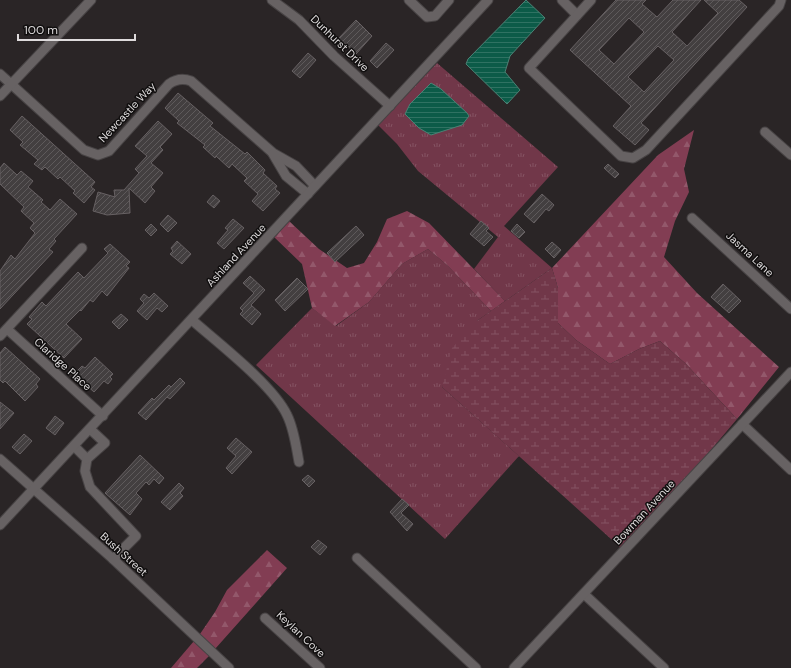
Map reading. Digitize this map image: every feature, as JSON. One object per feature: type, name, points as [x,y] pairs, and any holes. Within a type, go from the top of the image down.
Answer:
[{"type":"street","points":[[0,96],[91,0]]},
{"type":"street","name":"Dunhurst Drive","points":[[272,0],[299,20],[334,56],[390,106]]},
{"type":"street","points":[[415,2],[427,17],[435,16],[449,0]]},
{"type":"street","name":"Ashland Avenue","points":[[0,525],[488,0]]},
{"type":"street","points":[[562,0],[577,15]]},
{"type":"street","points":[[590,0],[529,68],[621,156],[633,158],[646,150],[779,6],[781,0]]},
{"type":"street","name":"Newcastle Way","points":[[0,74],[84,150],[98,155],[109,151],[169,84],[179,79],[191,81],[273,153],[296,166],[316,186]]},
{"type":"street","points":[[765,132],[791,155]]},
{"type":"street","name":"Newcastle Way","points":[[273,153],[286,176],[308,194]]},
{"type":"street","name":"Jasma Lane","points":[[692,218],[791,309]]},
{"type":"street","points":[[0,336],[82,248]]},
{"type":"street","points":[[192,320],[239,361],[276,398],[287,414],[299,462]]},
{"type":"street","name":"Claridge Place","points":[[7,329],[102,416]]},
{"type":"street","name":"Bowman Avenue","points":[[514,668],[791,372]]},
{"type":"street","points":[[742,424],[791,470]]},
{"type":"street","points":[[90,429],[105,443],[87,459],[85,471],[90,487],[136,536],[113,559]]},
{"type":"street","points":[[74,446],[87,459]]},
{"type":"street","name":"Bush Street","points":[[0,460],[113,559],[229,668]]},
{"type":"street","points":[[357,558],[476,668]]},
{"type":"street","points":[[584,594],[664,668]]},
{"type":"street","name":"Keylan Cove","points":[[265,618],[320,668]]},
{"type":"green space","points":[[437,63],[558,167],[504,226],[552,268],[505,301],[474,269],[498,237],[418,171],[397,144],[378,125]]},
{"type":"green space","points":[[694,130],[684,169],[689,192],[675,221],[664,257],[697,293],[779,367],[737,419],[686,364],[660,341],[639,349],[610,364],[576,340],[558,323],[558,288],[552,268],[658,155]]},
{"type":"green space","points":[[407,211],[429,223],[505,301],[491,311],[447,265],[428,249],[402,264],[369,302],[335,326],[312,308],[302,264],[274,237],[289,221],[319,249],[347,268],[364,263],[377,242],[387,219]]},
{"type":"green space","points":[[428,249],[447,265],[491,311],[478,320],[442,387],[519,456],[445,539],[256,365],[312,308],[336,326],[369,302],[402,264]]},
{"type":"green space","points":[[552,268],[558,288],[558,323],[576,340],[610,364],[639,349],[660,341],[686,364],[737,419],[699,464],[621,548],[442,387],[452,348],[478,320]]},
{"type":"green space","points":[[267,550],[287,568],[215,649],[200,634],[215,612],[227,590]]},
{"type":"green space","points":[[194,641],[209,656],[197,668],[171,668]]},
{"type":"shaded area","points":[[526,0],[545,18],[510,56],[505,72],[520,90],[507,104],[466,64],[468,59]]},
{"type":"shaded area","points":[[431,83],[441,89],[467,113],[469,116],[462,125],[431,135],[419,128],[405,114],[410,104]]},
{"type":"building","points":[[616,0],[646,0],[642,4],[657,17],[673,0],[701,0],[672,32],[687,46],[718,13],[704,0],[739,0],[747,7],[641,123],[649,130],[635,145],[613,126],[631,106],[570,50]],"holes":[[[629,18],[644,32],[614,64],[599,50]],[[658,46],[674,60],[644,92],[628,77]]]},
{"type":"building","points":[[356,20],[372,36],[356,54],[339,38]]},
{"type":"building","points":[[386,43],[394,50],[377,68],[370,61]]},
{"type":"building","points":[[308,53],[316,60],[300,78],[292,71]]},
{"type":"building","points":[[178,93],[213,123],[210,126],[245,154],[247,152],[265,170],[263,173],[277,186],[275,189],[280,193],[263,211],[252,201],[258,194],[244,181],[247,178],[232,164],[229,168],[216,156],[215,158],[203,147],[205,145],[177,123],[179,121],[165,108]]},
{"type":"building","points":[[22,116],[95,182],[91,187],[95,190],[84,203],[73,193],[75,191],[60,177],[58,179],[45,167],[42,170],[34,164],[38,160],[20,145],[23,142],[10,130]]},
{"type":"building","points":[[158,121],[172,134],[160,147],[163,150],[151,163],[163,173],[151,187],[155,191],[145,203],[129,188],[130,213],[107,215],[93,211],[98,192],[115,197],[114,190],[124,190],[139,173],[135,169],[147,156],[135,146]]},
{"type":"building","points":[[4,163],[17,175],[21,171],[33,181],[28,187],[43,200],[41,202],[50,210],[60,199],[77,214],[54,239],[56,241],[49,249],[53,252],[0,309],[0,271],[11,255],[15,259],[35,233],[30,228],[34,223],[21,211],[24,207],[0,184],[0,168]]},
{"type":"building","points":[[608,164],[619,174],[615,178],[604,168]]},
{"type":"building","points":[[542,194],[554,205],[549,211],[546,209],[534,223],[524,214]]},
{"type":"building","points":[[213,195],[220,201],[214,208],[207,202]]},
{"type":"building","points":[[168,215],[177,223],[168,232],[160,224]]},
{"type":"building","points":[[233,219],[244,228],[224,249],[217,243],[228,230],[225,228]]},
{"type":"building","points":[[481,221],[489,228],[486,231],[493,237],[484,246],[470,234]]},
{"type":"building","points":[[151,224],[157,230],[151,236],[145,230]]},
{"type":"building","points":[[517,224],[525,232],[519,238],[511,231]]},
{"type":"building","points":[[356,226],[364,235],[335,262],[327,253]]},
{"type":"building","points":[[177,241],[191,254],[182,264],[170,254],[173,251],[171,248]]},
{"type":"building","points":[[552,242],[561,250],[554,258],[545,249]]},
{"type":"building","points":[[110,244],[130,262],[126,266],[129,268],[107,296],[102,291],[93,302],[90,300],[81,311],[80,310],[66,324],[82,339],[64,358],[27,324],[32,319],[29,317],[42,302],[46,306],[78,272],[84,278],[108,253],[104,249]]},
{"type":"building","points":[[250,276],[265,290],[251,305],[261,314],[252,325],[240,314],[243,311],[240,308],[254,293],[243,283]]},
{"type":"building","points":[[297,278],[308,289],[285,311],[275,300]]},
{"type":"building","points":[[723,284],[741,301],[729,313],[711,297]]},
{"type":"building","points":[[154,293],[168,306],[162,312],[157,308],[147,320],[137,311],[144,303],[140,299],[144,294],[149,298]]},
{"type":"building","points":[[121,314],[128,320],[119,329],[112,322]]},
{"type":"building","points":[[5,347],[40,379],[36,384],[38,387],[25,401],[5,381],[3,383],[0,380],[0,353]]},
{"type":"building","points":[[95,357],[113,374],[110,377],[112,379],[108,384],[104,381],[94,392],[74,374],[82,366],[85,368]]},
{"type":"building","points":[[180,378],[185,383],[170,399],[167,397],[146,420],[138,413],[152,398],[154,400],[169,385],[171,387]]},
{"type":"building","points":[[0,402],[14,413],[0,429]]},
{"type":"building","points":[[55,416],[64,423],[55,435],[46,428]]},
{"type":"building","points":[[24,434],[32,441],[20,454],[12,447]]},
{"type":"building","points":[[236,438],[252,452],[232,474],[226,468],[236,456],[227,448]]},
{"type":"building","points":[[140,455],[164,478],[159,484],[154,479],[149,485],[146,482],[136,493],[142,499],[130,515],[105,493]]},
{"type":"building","points":[[308,475],[315,481],[309,487],[302,480]]},
{"type":"building","points":[[179,483],[184,488],[180,493],[183,496],[170,510],[161,502]]},
{"type":"building","points":[[402,499],[409,505],[401,513],[413,524],[407,531],[390,512]]},
{"type":"building","points":[[318,540],[327,547],[320,555],[311,547]]}]
